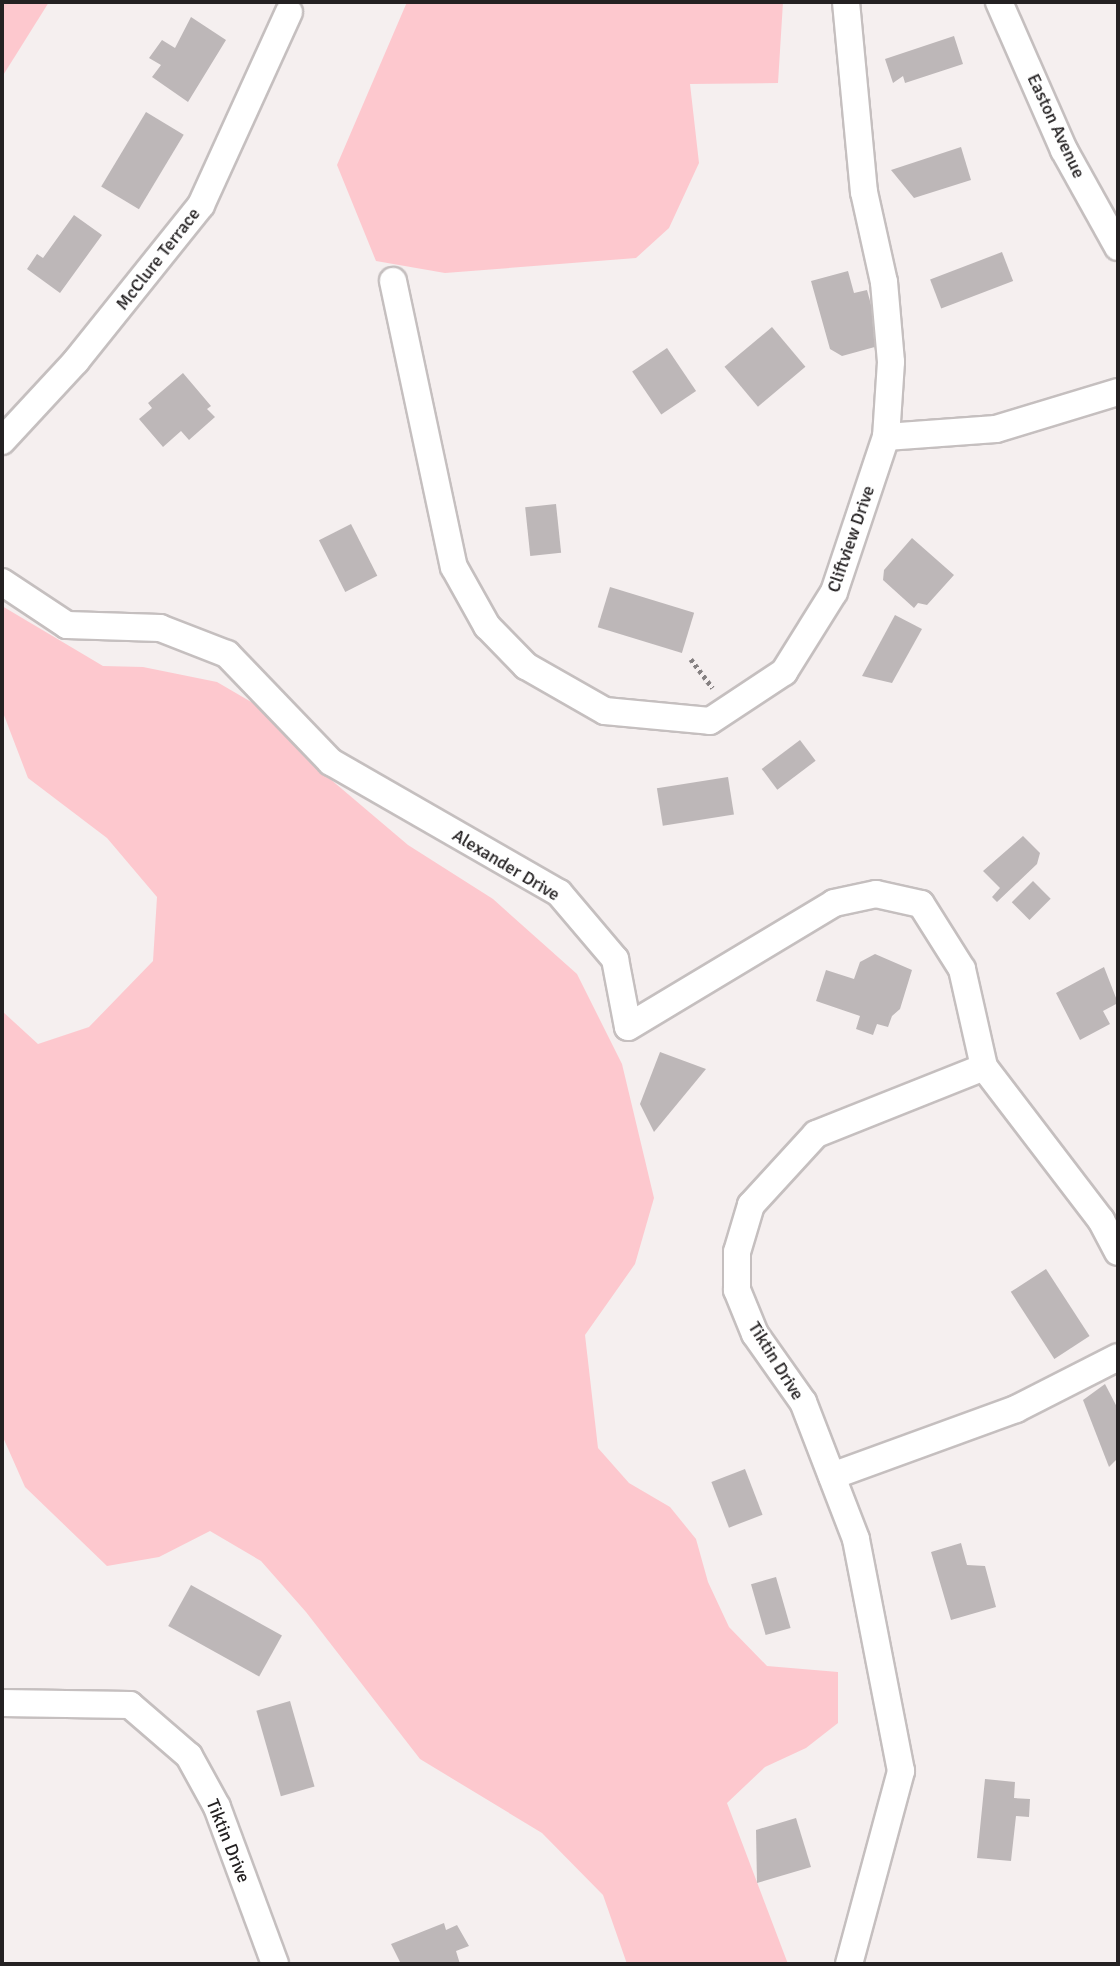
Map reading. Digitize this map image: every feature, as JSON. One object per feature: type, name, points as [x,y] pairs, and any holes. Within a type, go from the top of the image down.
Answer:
[{"type":"street","name":"Cliftview Drive","points":[[393,281],[454,567],[487,626],[526,666],[605,711],[710,721],[784,672],[834,592],[886,437],[891,362],[884,282],[864,192],[846,2]]},
{"type":"street","name":"Easton Avenue","points":[[999,2],[1064,150],[1118,247]]},
{"type":"street","name":"McClure Terrace","points":[[2,441],[76,362],[201,205],[289,12]]},
{"type":"street","points":[[886,437],[996,429],[1118,392]]},
{"type":"street","name":"Alexander Drive","points":[[2,582],[67,625],[160,628],[227,654],[331,762],[559,893],[615,959],[628,1027],[834,903],[876,894],[921,904],[962,969],[984,1066]]},
{"type":"street","points":[[984,1066],[1101,1220],[1118,1252]]},
{"type":"street","name":"Tiktin Drive","points":[[849,1964],[874,1882],[901,1770],[856,1539],[803,1402],[755,1334],[737,1290],[737,1252],[751,1205],[817,1134],[984,1066]]},
{"type":"street","points":[[832,1476],[1016,1409],[1118,1357]]},
{"type":"street","name":"Tiktin Drive","points":[[2,1703],[130,1705],[188,1756],[217,1807],[275,1964]]},
{"type":"path","points":[[691,659],[729,708]]},
{"type":"shaded area","points":[[2,2],[49,2],[2,77]]},
{"type":"shaded area","points":[[407,2],[783,2],[778,83],[690,84],[699,163],[669,228],[636,258],[445,273],[376,261],[337,165]]},
{"type":"shaded area","points":[[2,606],[103,666],[143,667],[217,682],[275,716],[329,778],[408,845],[493,899],[577,974],[622,1064],[654,1198],[635,1264],[585,1335],[598,1448],[629,1483],[670,1507],[696,1539],[708,1582],[729,1627],[767,1666],[838,1672],[838,1723],[806,1748],[765,1767],[727,1803],[788,1964],[627,1964],[603,1895],[542,1833],[420,1759],[306,1612],[261,1561],[210,1531],[159,1557],[107,1566],[25,1487],[2,1435],[2,1011],[38,1044],[89,1027],[153,961],[157,897],[107,838],[28,778],[2,710]]},
{"type":"building","points":[[191,17],[226,40],[188,102],[152,77],[161,65],[149,58],[162,40],[175,48]]},
{"type":"building","points":[[954,36],[963,64],[905,83],[903,76],[893,83],[885,59]]},
{"type":"building","points":[[146,112],[184,135],[139,209],[101,187]]},
{"type":"building","points":[[961,147],[971,180],[914,198],[891,170]]},
{"type":"building","points":[[74,215],[102,235],[60,293],[27,269],[37,254],[43,258]]},
{"type":"building","points":[[1002,252],[1013,281],[941,309],[930,280]]},
{"type":"building","points":[[848,271],[854,293],[867,290],[882,345],[842,356],[830,349],[811,281]]},
{"type":"building","points":[[772,327],[805,367],[758,407],[725,367]]},
{"type":"building","points":[[667,348],[696,391],[661,415],[632,371]]},
{"type":"building","points":[[183,373],[211,406],[207,409],[215,417],[189,440],[181,431],[163,447],[139,419],[152,408],[148,403]]},
{"type":"building","points":[[556,504],[561,553],[530,556],[525,507]]},
{"type":"building","points":[[351,524],[377,576],[345,592],[319,540]]},
{"type":"building","points":[[912,538],[954,575],[927,605],[918,603],[914,608],[883,580],[884,570]]},
{"type":"building","points":[[610,587],[694,613],[682,653],[598,627]]},
{"type":"building","points":[[895,615],[922,629],[892,683],[862,676]]},
{"type":"building","points":[[800,740],[816,761],[777,790],[762,769]]},
{"type":"building","points":[[728,777],[734,815],[663,826],[657,788]]},
{"type":"building","points":[[1023,836],[1040,853],[1037,864],[997,902],[992,897],[1000,888],[983,871]]},
{"type":"building","points":[[1033,881],[1051,899],[1029,920],[1012,902]]},
{"type":"building","points":[[875,954],[912,970],[900,1009],[892,1016],[888,1027],[877,1024],[873,1035],[856,1029],[860,1016],[816,1001],[826,970],[854,979],[860,962]]},
{"type":"building","points":[[1104,967],[1118,1003],[1103,1011],[1110,1024],[1080,1040],[1056,993]]},
{"type":"building","points":[[660,1052],[706,1069],[654,1132],[640,1104]]},
{"type":"building","points":[[1046,1269],[1090,1336],[1054,1359],[1011,1292]]},
{"type":"building","points":[[1105,1384],[1118,1409],[1118,1458],[1109,1467],[1083,1400]]},
{"type":"building","points":[[745,1469],[763,1515],[729,1528],[711,1482]]},
{"type":"building","points":[[961,1543],[967,1565],[985,1566],[996,1607],[951,1620],[931,1552]]},
{"type":"building","points":[[776,1577],[791,1628],[766,1635],[751,1584]]},
{"type":"building","points":[[191,1585],[282,1635],[259,1677],[168,1626]]},
{"type":"building","points":[[290,1701],[315,1787],[281,1796],[256,1711]]},
{"type":"building","points":[[985,1779],[1015,1782],[1014,1798],[1030,1799],[1029,1817],[1016,1816],[1011,1861],[977,1858]]},
{"type":"building","points":[[796,1818],[811,1867],[757,1883],[756,1830]]},
{"type":"building","points":[[444,1923],[446,1930],[457,1925],[469,1946],[456,1951],[460,1964],[401,1964],[391,1944]]}]
